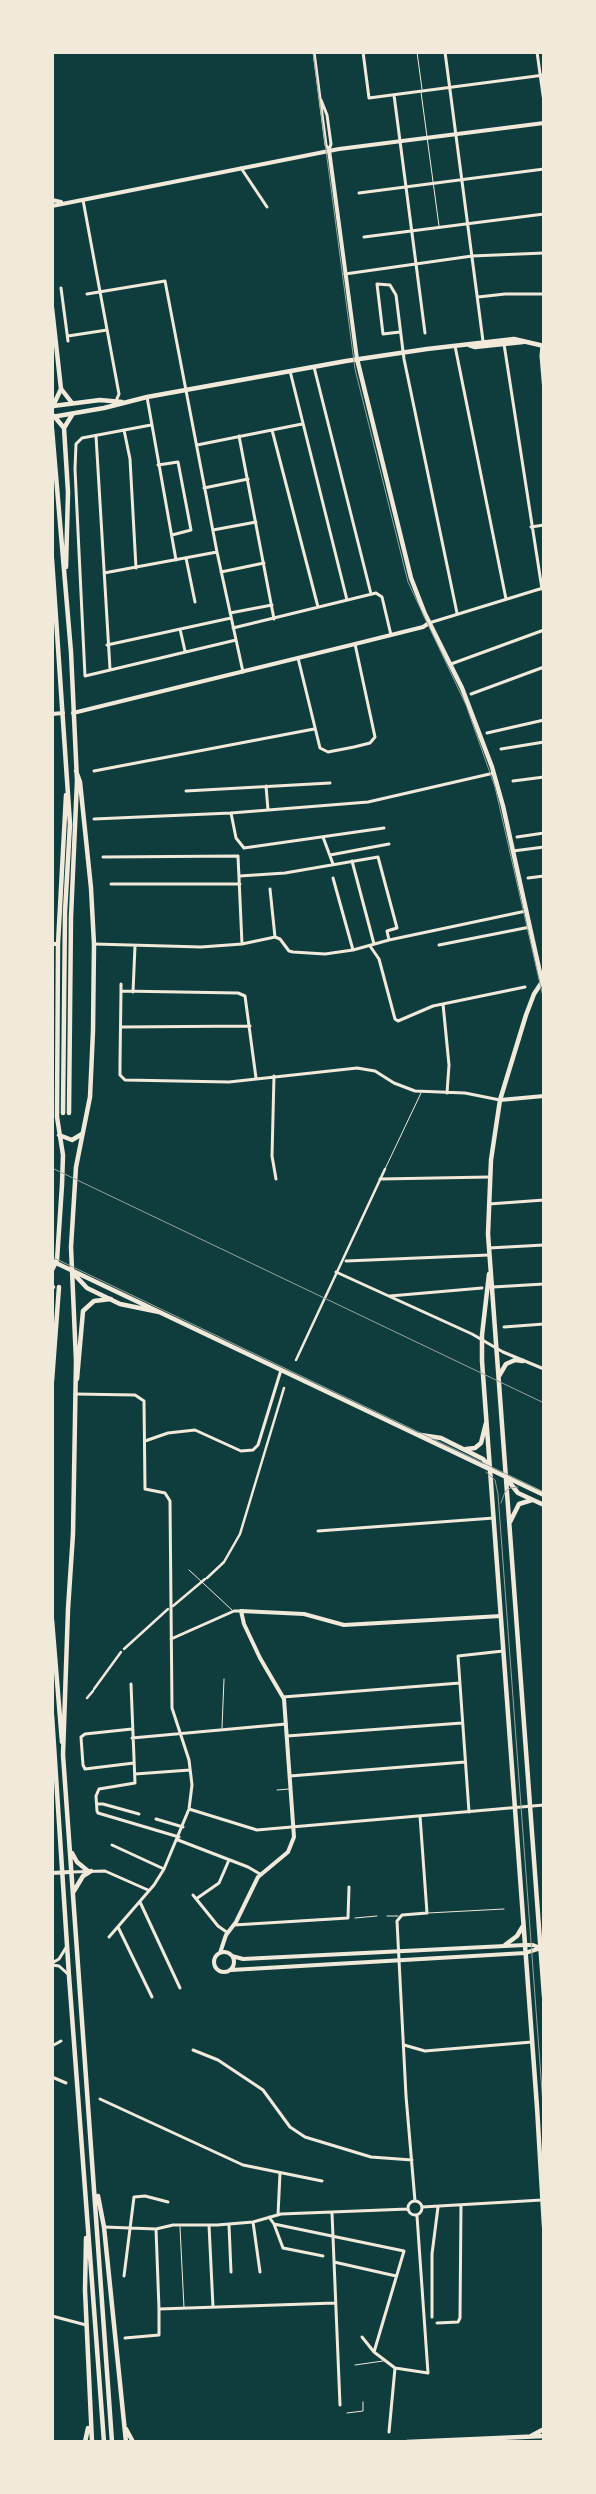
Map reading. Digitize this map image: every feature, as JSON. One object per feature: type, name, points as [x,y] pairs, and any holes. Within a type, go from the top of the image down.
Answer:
[{"type":"main road","points":[[52,308],[61,389],[65,397],[72,403]]},
{"type":"main road","points":[[53,416],[357,359],[470,345],[483,341],[514,339],[543,345]]},
{"type":"main road","points":[[470,345],[476,347],[524,342]]},
{"type":"main road","points":[[357,359],[408,569],[430,623],[480,730],[494,773],[543,981],[534,994],[526,1015],[500,1100],[490,1177],[488,1204],[489,1265],[482,1340],[544,2226]]},
{"type":"main road","points":[[53,407],[61,389]]},
{"type":"main road","points":[[53,407],[72,403],[123,402]]},
{"type":"main road","points":[[66,601],[68,492],[64,428],[73,413]]},
{"type":"main road","points":[[53,416],[64,428]]},
{"type":"main road","points":[[52,429],[71,652],[76,770],[76,825],[71,917],[66,1113],[65,912],[70,824],[52,559]]},
{"type":"main road","points":[[52,588],[56,602]]},
{"type":"main road","points":[[63,1756],[68,1609],[73,1534],[76,1339],[71,1270],[75,1173],[90,1098],[94,944],[89,861],[80,782],[76,770]]},
{"type":"main road","points":[[52,1270],[55,1262],[63,1171],[63,1152],[57,1117],[55,944],[67,781]]},
{"type":"main road","points":[[60,1135],[72,1140],[82,1134]]},
{"type":"main road","points":[[52,1257],[55,1262],[71,1270],[544,1496]]},
{"type":"main road","points":[[489,1265],[493,1287],[505,1477],[542,1948],[544,1996]]},
{"type":"main road","points":[[71,1270],[82,1284],[111,1299],[132,1308],[160,1312]]},
{"type":"main road","points":[[52,1381],[58,1287]]},
{"type":"main road","points":[[75,1382],[79,1371],[83,1311],[94,1301],[111,1299]]},
{"type":"main road","points":[[498,1378],[504,1365],[512,1361],[523,1361]]},
{"type":"main road","points":[[464,1449],[472,1449],[480,1445],[487,1419]]},
{"type":"main road","points":[[416,1435],[441,1438],[485,1460],[490,1470]]},
{"type":"main road","points":[[505,1477],[516,1491],[544,1505]]},
{"type":"main road","points":[[509,1526],[514,1511],[519,1504],[534,1500]]},
{"type":"main road","points":[[52,1620],[72,1872],[112,2442]]},
{"type":"main road","points":[[53,1717],[69,1976],[104,2442]]},
{"type":"main road","points":[[70,1847],[75,1860],[90,1871],[83,1876],[73,1892]]},
{"type":"main road","points":[[505,1945],[517,1936],[523,1925]]},
{"type":"main road","points":[[94,2186],[104,2227],[126,2442]]},
{"type":"main road","points":[[88,2224],[85,2263],[86,2325],[92,2442]]},
{"type":"main road","points":[[85,2442],[90,2419]]},
{"type":"main road","points":[[124,2425],[133,2442]]},
{"type":"main road","points":[[530,2437],[544,2429]]},
{"type":"main road","points":[[407,2442],[544,2436]]},
{"type":"street","points":[[314,52],[357,359]]},
{"type":"street","points":[[371,52],[363,53],[369,98],[542,76]]},
{"type":"street","points":[[446,52],[483,341]]},
{"type":"street","points":[[537,52],[542,76],[544,102]]},
{"type":"street","points":[[394,95],[425,333]]},
{"type":"street","points":[[52,206],[64,202],[329,150],[544,123]]},
{"type":"street","points":[[241,168],[266,207]]},
{"type":"street","points":[[359,193],[544,168]]},
{"type":"street","points":[[83,199],[119,394],[116,401]]},
{"type":"street","points":[[52,200],[64,202]]},
{"type":"street","points":[[364,237],[544,214]]},
{"type":"street","points":[[346,274],[472,256],[544,253]]},
{"type":"street","points":[[87,294],[165,281],[204,488],[230,616],[244,672]]},
{"type":"street","points":[[400,332],[383,334],[377,284],[388,284],[395,291],[403,353],[457,613]]},
{"type":"street","points":[[61,288],[68,341]]},
{"type":"street","points":[[478,297],[505,294],[544,294]]},
{"type":"street","points":[[68,336],[108,330]]},
{"type":"street","points":[[73,713],[422,627],[457,613],[543,588],[531,527],[504,344]]},
{"type":"street","points":[[543,345],[540,356],[544,392]]},
{"type":"street","points":[[454,346],[506,599]]},
{"type":"street","points":[[314,367],[371,594]]},
{"type":"street","points":[[290,371],[347,600]]},
{"type":"street","points":[[147,397],[176,560]]},
{"type":"street","points":[[197,445],[302,424]]},
{"type":"street","points":[[151,425],[78,440],[75,461],[85,676],[236,640]]},
{"type":"street","points":[[124,430],[130,459],[136,568]]},
{"type":"street","points":[[272,430],[318,607]]},
{"type":"street","points":[[96,436],[110,669]]},
{"type":"street","points":[[239,436],[274,619]]},
{"type":"street","points":[[158,465],[178,462],[191,530],[190,532],[172,536]]},
{"type":"street","points":[[204,488],[248,479]]},
{"type":"street","points":[[213,530],[256,522]]},
{"type":"street","points":[[531,527],[544,525]]},
{"type":"street","points":[[104,573],[217,552]]},
{"type":"street","points":[[186,558],[195,602]]},
{"type":"street","points":[[221,572],[264,564]]},
{"type":"street","points":[[233,628],[371,594],[379,594],[382,597],[391,635]]},
{"type":"street","points":[[108,645],[180,629],[272,605]]},
{"type":"street","points":[[180,629],[185,651]]},
{"type":"street","points":[[450,664],[544,630]]},
{"type":"street","points":[[298,658],[318,744],[326,752],[373,741],[374,735],[355,644]]},
{"type":"street","points":[[471,694],[544,667]]},
{"type":"street","points":[[52,714],[63,713]]},
{"type":"street","points":[[487,733],[544,720]]},
{"type":"street","points":[[94,771],[314,729]]},
{"type":"street","points":[[501,749],[544,742]]},
{"type":"street","points":[[94,819],[231,813],[368,802],[494,773]]},
{"type":"street","points":[[513,781],[544,777]]},
{"type":"street","points":[[186,791],[330,782]]},
{"type":"street","points":[[266,786],[268,810]]},
{"type":"street","points":[[231,813],[236,838],[243,848],[384,828]]},
{"type":"street","points":[[517,837],[544,833]]},
{"type":"street","points":[[323,837],[333,864]]},
{"type":"street","points":[[330,855],[389,844]]},
{"type":"street","points":[[513,851],[544,847]]},
{"type":"street","points":[[104,857],[238,856],[242,944]]},
{"type":"street","points":[[240,876],[285,873],[378,856],[397,928],[387,931],[389,940]]},
{"type":"street","points":[[352,861],[374,944]]},
{"type":"street","points":[[528,878],[544,876]]},
{"type":"street","points":[[333,878],[353,950]]},
{"type":"street","points":[[111,884],[240,884]]},
{"type":"street","points":[[270,889],[275,937]]},
{"type":"street","points":[[94,944],[201,947],[242,944],[275,937],[280,939],[289,951],[326,954],[353,950],[389,940],[526,911]]},
{"type":"street","points":[[438,945],[530,928]]},
{"type":"street","points":[[133,992],[135,946]]},
{"type":"street","points":[[370,946],[382,967],[395,1019],[400,1021],[424,1009],[525,987]]},
{"type":"street","points":[[543,981],[544,989]]},
{"type":"street","points":[[121,984],[120,1075],[125,1080],[229,1082],[361,1068],[375,1071],[394,1083],[421,1093],[470,1094],[500,1100],[544,1096]]},
{"type":"street","points":[[121,992],[238,993],[245,996],[256,1078]]},
{"type":"street","points":[[444,1004],[449,1065],[448,1093]]},
{"type":"street","points":[[121,1027],[250,1026]]},
{"type":"street","points":[[274,1076],[272,1156],[276,1179]]},
{"type":"street","points":[[296,1360],[385,1169]]},
{"type":"street","points":[[380,1179],[490,1177]]},
{"type":"street","points":[[488,1204],[544,1200]]},
{"type":"street","points":[[488,1248],[544,1245]]},
{"type":"street","points":[[346,1261],[489,1255]]},
{"type":"street","points":[[336,1272],[390,1296],[523,1361],[544,1369]]},
{"type":"street","points":[[493,1287],[544,1284]]},
{"type":"street","points":[[390,1296],[396,1293],[482,1288]]},
{"type":"street","points":[[504,1327],[544,1324]]},
{"type":"street","points":[[145,1441],[168,1433],[195,1430],[241,1450],[253,1450],[258,1445],[281,1370]]},
{"type":"street","points":[[87,1698],[123,1650],[224,1562],[240,1534],[284,1388]]},
{"type":"street","points":[[75,1394],[141,1397],[144,1400],[146,1489],[165,1493],[170,1498],[172,1708],[190,1770],[192,1794],[190,1809],[164,1869],[154,1885],[109,1937]]},
{"type":"street","points":[[318,1531],[494,1518]]},
{"type":"street","points":[[171,1639],[234,1611],[241,1610],[304,1614],[344,1625],[501,1616]]},
{"type":"street","points":[[241,1610],[244,1624],[260,1658],[283,1697],[290,1776],[293,1841],[290,1850],[260,1874],[234,1925],[225,1938],[220,1953],[214,1960],[216,1968],[224,1972],[231,1970],[525,1953],[542,1948]]},
{"type":"street","points":[[469,1813],[458,1656],[503,1652]]},
{"type":"street","points":[[131,1684],[134,1785],[99,1789],[96,1796],[98,1814],[178,1838],[260,1874]]},
{"type":"street","points":[[283,1697],[460,1684]]},
{"type":"street","points":[[287,1736],[462,1723]]},
{"type":"street","points":[[132,1738],[286,1724]]},
{"type":"street","points":[[132,1729],[84,1734],[81,1737],[82,1765],[85,1769],[134,1763]]},
{"type":"street","points":[[290,1776],[465,1762]]},
{"type":"street","points":[[135,1774],[190,1770]]},
{"type":"street","points":[[98,1804],[139,1814]]},
{"type":"street","points":[[190,1809],[254,1830],[469,1813],[544,1805]]},
{"type":"street","points":[[415,2201],[404,2044],[399,1917],[427,1913],[420,1816]]},
{"type":"street","points":[[156,1819],[182,1827]]},
{"type":"street","points":[[112,1845],[164,1869]]},
{"type":"street","points":[[228,1933],[219,1927],[194,1897],[219,1883],[229,1860]]},
{"type":"street","points":[[52,1873],[110,1872],[148,1890]]},
{"type":"street","points":[[234,1925],[348,1918],[349,1887]]},
{"type":"street","points":[[140,1902],[180,1988]]},
{"type":"street","points":[[118,1926],[152,1997]]},
{"type":"street","points":[[225,1938],[225,1946],[234,1964],[231,1970]]},
{"type":"street","points":[[220,1953],[244,1959],[505,1945],[533,1945],[542,1948]]},
{"type":"street","points":[[52,1964],[59,1959],[67,1946]]},
{"type":"street","points":[[52,1964],[59,1966],[69,1976]]},
{"type":"street","points":[[52,2046],[61,2040]]},
{"type":"street","points":[[404,2044],[425,2051],[532,2042]]},
{"type":"street","points":[[194,2050],[218,2060],[263,2090],[292,2128],[305,2137],[371,2158],[412,2160]]},
{"type":"street","points":[[52,2077],[66,2083]]},
{"type":"street","points":[[100,2099],[244,2165],[322,2181]]},
{"type":"street","points":[[278,2215],[280,2173]]},
{"type":"street","points":[[124,2276],[134,2197],[145,2196],[168,2202]]},
{"type":"street","points":[[422,2207],[543,2200]]},
{"type":"street","points":[[415,2201],[419,2202],[422,2207],[422,2212],[416,2216]]},
{"type":"street","points":[[408,2209],[409,2204],[415,2201]]},
{"type":"street","points":[[437,2323],[458,2322],[460,2318],[461,2205]]},
{"type":"street","points":[[432,2317],[432,2254],[438,2206]]},
{"type":"street","points":[[104,2227],[156,2229],[180,2225],[229,2225],[253,2222],[278,2215],[408,2209]]},
{"type":"street","points":[[408,2209],[411,2214],[416,2216]]},
{"type":"street","points":[[332,2212],[340,2405]]},
{"type":"street","points":[[362,2337],[374,2352],[395,2368],[428,2373],[416,2216]]},
{"type":"street","points":[[269,2217],[284,2248],[323,2256]]},
{"type":"street","points":[[253,2222],[260,2272]]},
{"type":"street","points":[[274,2224],[332,2234],[404,2251],[374,2352]]},
{"type":"street","points":[[209,2225],[213,2307]]},
{"type":"street","points":[[229,2225],[231,2272]]},
{"type":"street","points":[[125,2338],[159,2335],[156,2229]]},
{"type":"street","points":[[334,2262],[396,2276]]},
{"type":"street","points":[[159,2309],[335,2303]]},
{"type":"street","points":[[52,2316],[86,2325]]},
{"type":"street","points":[[390,2432],[395,2368]]},
{"type":"lane","points":[[417,52],[439,227]]},
{"type":"lane","points":[[385,1169],[421,1093]]},
{"type":"lane","points":[[189,1570],[205,1580],[234,1611]]},
{"type":"lane","points":[[222,1729],[224,1679]]},
{"type":"lane","points":[[277,1790],[290,1789]]},
{"type":"lane","points":[[427,1913],[504,1909]]},
{"type":"lane","points":[[355,1918],[377,1916]]},
{"type":"lane","points":[[386,1916],[399,1917]]},
{"type":"lane","points":[[180,2225],[184,2308]]},
{"type":"lane","points":[[355,2365],[383,2360]]},
{"type":"lane","points":[[347,2413],[363,2411],[363,2402]]},
{"type":"tram line","points":[[313,52],[355,369],[408,582],[466,705],[495,787],[544,1001]]},
{"type":"tram line","points":[[52,1257],[544,1492]]},
{"type":"tram line","points":[[486,1472],[495,1480],[498,1494],[544,2118]]},
{"type":"tram line","points":[[501,1503],[505,1492],[510,1488],[518,1487]]},
{"type":"railway","points":[[52,1168],[544,1403]]}]
